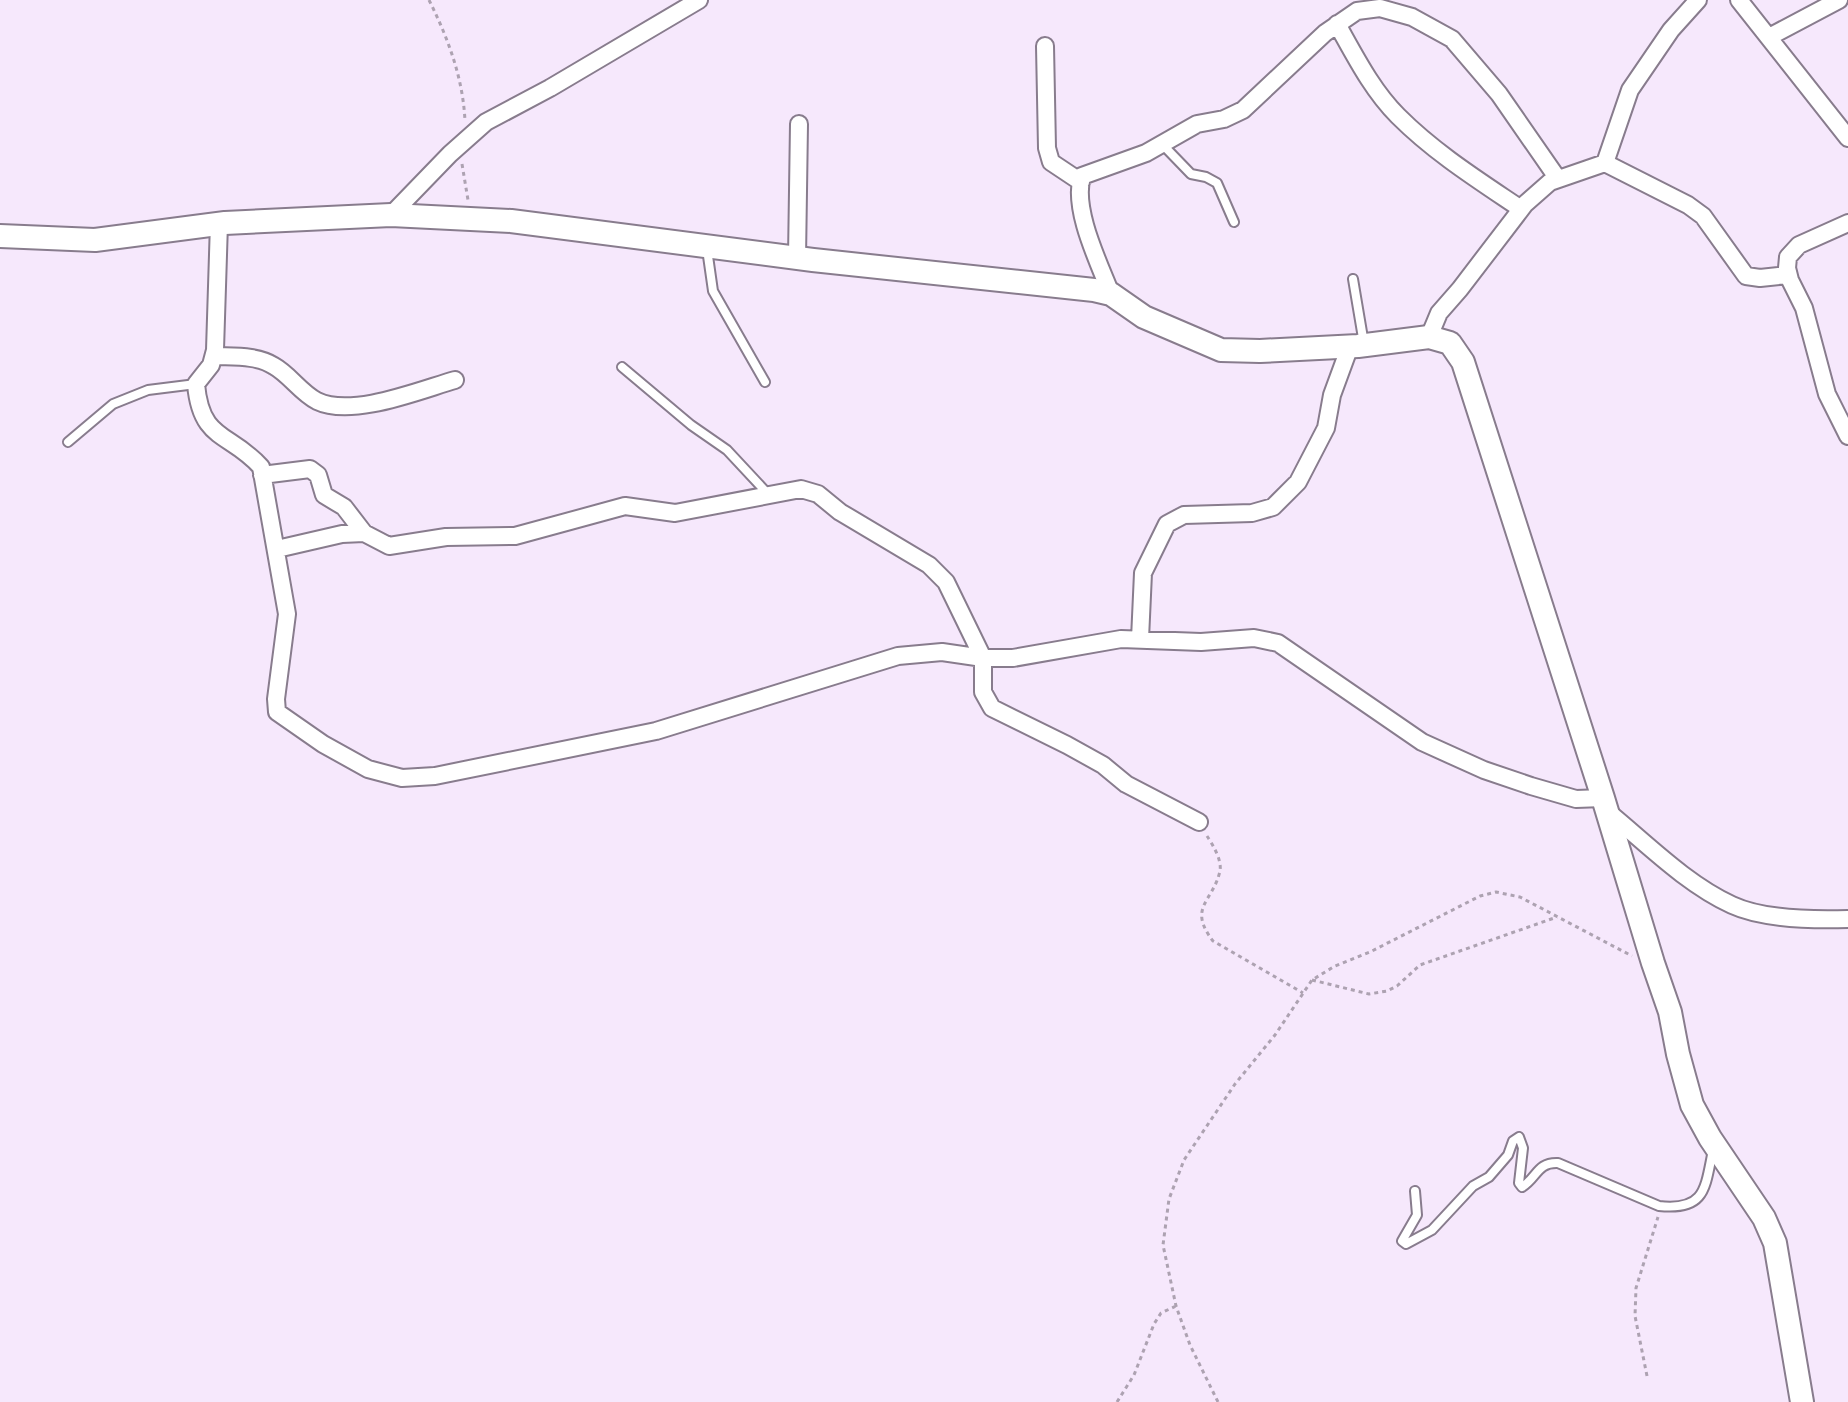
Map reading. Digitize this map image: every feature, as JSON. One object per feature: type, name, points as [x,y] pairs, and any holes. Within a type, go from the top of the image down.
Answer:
[{"type":"street","points":[[391,215],[486,122],[699,0]]},
{"type":"street","points":[[1605,163],[1630,90],[1671,30],[1698,0]]},
{"type":"street","points":[[1739,0],[1848,138]]},
{"type":"street","points":[[1769,37],[1839,0]]},
{"type":"street","points":[[1111,294],[1089,236],[1079,188],[1082,176],[1114,166],[1197,124],[1224,119],[1243,110],[1274,78],[1337,24],[1357,11],[1380,8],[1412,17],[1452,39],[1499,94],[1558,179]]},
{"type":"street","points":[[1337,24],[1364,71],[1396,115],[1446,159],[1521,209]]},
{"type":"street","points":[[1045,46],[1047,148],[1051,162],[1081,182]]},
{"type":"street","points":[[797,258],[799,124]]},
{"type":"street","points":[[1429,337],[1439,313],[1521,209],[1550,182],[1605,163],[1688,205],[1703,216],[1746,276],[1788,275]]},
{"type":"street","points":[[0,236],[95,240],[219,223],[391,215],[511,221],[797,258],[1081,288],[1111,294],[1144,317],[1221,350],[1357,346],[1429,337],[1450,343],[1463,362],[1605,804],[1670,1012],[1692,1105],[1714,1145],[1764,1218],[1775,1243],[1802,1402]]},
{"type":"street","points":[[219,223],[214,356],[196,384],[198,407],[210,428],[227,443],[251,456],[261,467],[287,614],[277,712],[323,744],[368,769],[402,778],[435,776],[656,731],[898,656],[942,652],[983,658],[1013,658],[1121,639],[1201,642],[1254,638],[1278,643],[1422,742],[1484,770],[1531,786],[1605,804],[1674,866],[1733,906],[1771,915],[1848,919]]},
{"type":"street","points":[[1848,223],[1799,245],[1788,257],[1788,275],[1804,308],[1827,394],[1848,436]]},
{"type":"street","points":[[1140,639],[1143,573],[1167,524],[1184,515],[1252,513],[1273,507],[1298,482],[1326,428],[1332,395],[1357,346]]},
{"type":"street","points":[[214,356],[252,358],[274,366],[318,401],[339,406],[370,404],[455,380]]},
{"type":"street","points":[[262,475],[310,469],[318,475],[324,495],[344,507],[364,533],[389,546],[446,537],[515,536],[625,506],[675,513],[801,489],[818,494],[840,512],[929,565],[946,582],[983,658],[983,692],[992,708],[1067,745],[1103,765],[1126,784],[1199,822]]},
{"type":"street","points":[[277,549],[342,534],[364,533]]},
{"type":"lane","points":[[1162,144],[1191,174],[1217,183],[1234,222]]},
{"type":"lane","points":[[707,247],[713,291],[765,382]]},
{"type":"lane","points":[[1353,279],[1357,346]]},
{"type":"lane","points":[[622,367],[691,425],[727,450],[768,494]]},
{"type":"lane","points":[[68,442],[113,404],[148,390],[196,384]]},
{"type":"lane","points":[[1415,1191],[1417,1215],[1402,1241],[1406,1244],[1432,1230],[1473,1186],[1489,1177],[1519,1137],[1523,1148],[1519,1183],[1522,1187],[1531,1182],[1538,1168],[1547,1163],[1558,1163],[1661,1206],[1675,1208],[1694,1203],[1704,1190],[1714,1145]]},
{"type":"path","points":[[429,0],[456,65],[464,95],[465,122],[460,146],[471,219]]},
{"type":"path","points":[[1199,822],[1216,849],[1220,870],[1201,912],[1203,928],[1213,941],[1303,993]]},
{"type":"path","points":[[1218,1402],[1190,1345],[1176,1306],[1163,1245],[1169,1199],[1184,1160],[1235,1084],[1275,1035],[1312,980],[1335,966],[1496,892],[1520,897],[1629,956],[1651,958]]},
{"type":"path","points":[[1312,980],[1369,994],[1387,991],[1420,965],[1557,917]]},
{"type":"path","points":[[1647,1376],[1635,1316],[1636,1288],[1661,1206]]},
{"type":"path","points":[[1117,1402],[1134,1375],[1154,1324],[1161,1313],[1176,1306]]}]
